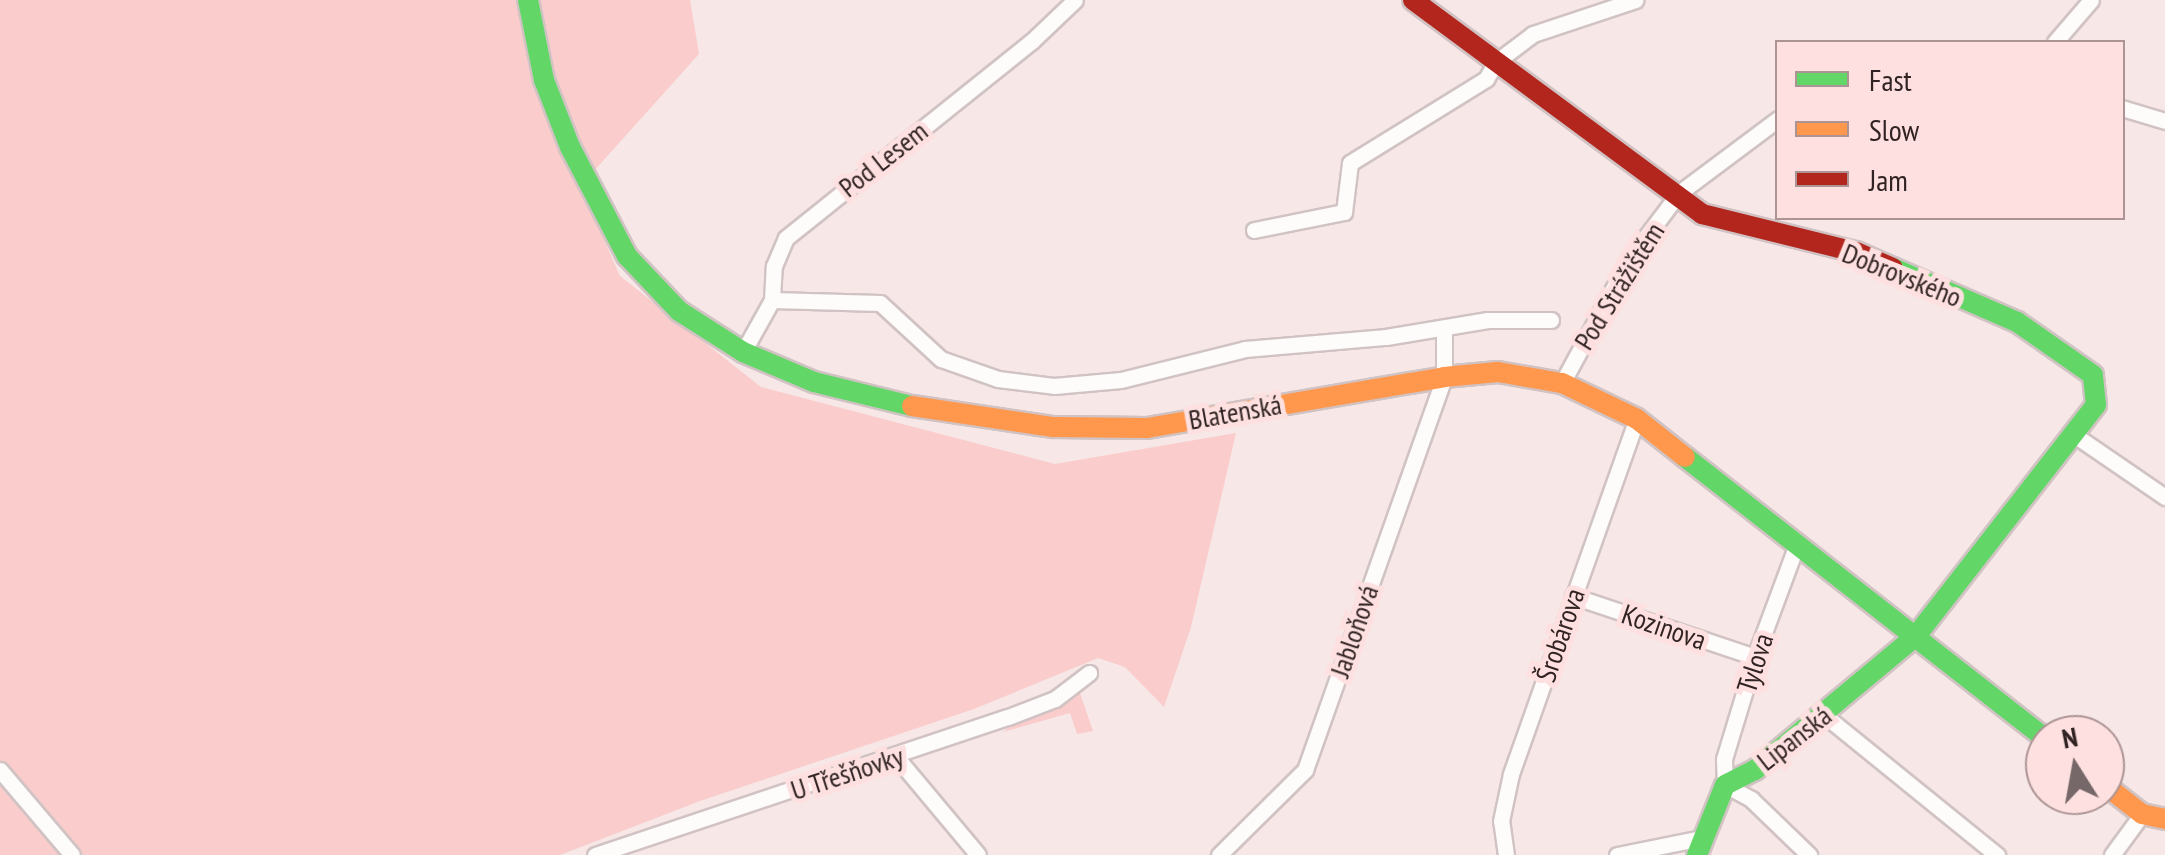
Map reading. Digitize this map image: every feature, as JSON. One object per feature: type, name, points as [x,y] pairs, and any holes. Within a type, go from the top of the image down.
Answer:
[{"type":"street","name":"Blatenská","points":[[528,0],[544,80],[570,148],[627,256],[679,311],[743,352],[814,382],[900,404],[1053,428],[1146,428],[1444,377],[1498,372],[1562,384],[1637,419],[2025,722]]},
{"type":"street","name":"Pod Lesem","points":[[743,352],[772,300],[774,266],[786,238],[1032,41],[1075,0]]},
{"type":"street","name":"Dobrovského","points":[[1412,0],[1679,193],[1702,214],[1856,252],[2017,322],[2093,374],[2096,405],[1916,636]]},
{"type":"street","points":[[1254,230],[1344,212],[1350,162],[1486,79],[1496,62],[1534,34],[1636,0]]},
{"type":"street","points":[[2056,40],[2092,0]]},
{"type":"street","points":[[2125,109],[2165,120]]},
{"type":"street","name":"Pod Strážištěm","points":[[1562,384],[1630,258],[1679,193],[1775,121]]},
{"type":"street","points":[[772,300],[880,304],[941,359],[998,379],[1054,386],[1122,380],[1245,349],[1488,320],[1550,320]]},
{"type":"street","name":"Jabloňová","points":[[1219,855],[1305,770],[1444,377],[1444,328]]},
{"type":"street","name":"Šrobárova","points":[[1506,855],[1501,820],[1512,774],[1637,419]]},
{"type":"street","points":[[2072,434],[2165,497]]},
{"type":"street","name":"Tylova","points":[[1725,785],[1724,759],[1755,658],[1798,544]]},
{"type":"street","name":"Kozinova","points":[[1574,596],[1755,658]]},
{"type":"street","name":"Lipanská","points":[[1699,846],[1725,785],[1755,770],[1916,636]]},
{"type":"street","name":"U Třešňovky","points":[[595,855],[896,758],[1055,699],[1089,673]]},
{"type":"street","points":[[1824,716],[1997,855]]},
{"type":"street","points":[[896,758],[974,852]]},
{"type":"street","points":[[0,770],[72,855]]},
{"type":"street","points":[[1725,785],[1751,798],[1809,855]]},
{"type":"street","points":[[2125,801],[2142,814],[2165,818]]},
{"type":"street","points":[[2112,855],[2142,814]]},
{"type":"street","points":[[1616,855],[1699,846]]},
{"type":"street","points":[[954,855],[974,852]]},
{"type":"shaded area","points":[[0,0],[518,0],[535,83],[620,276],[761,387],[1055,464],[1236,433],[1191,627],[1164,707],[1125,667],[1098,658],[974,709],[700,801],[560,855],[83,855],[78,849],[76,855],[0,855]]},
{"type":"shaded area","points":[[538,0],[690,0],[699,54],[593,172],[553,77]]},
{"type":"shaded area","points":[[1080,693],[1093,731],[1077,734],[1070,713],[1003,732],[1028,712]]},
{"type":"traffic: fast","points":[[528,0],[544,80],[570,147],[627,256],[679,311],[743,352],[814,382],[912,406]]},
{"type":"traffic: fast","points":[[1697,855],[1725,785],[1755,770],[1916,636],[2096,405],[2093,375],[2017,322],[1893,268]]},
{"type":"traffic: fast","points":[[1685,457],[2025,722]]},
{"type":"traffic: slow","points":[[912,406],[1053,427],[1147,428],[1444,377],[1498,372],[1562,383],[1637,419],[1685,457]]},
{"type":"traffic: slow","points":[[2125,801],[2142,814],[2165,819]]},
{"type":"traffic: jam","points":[[1413,0],[1702,214],[1856,252],[1893,268]]}]
